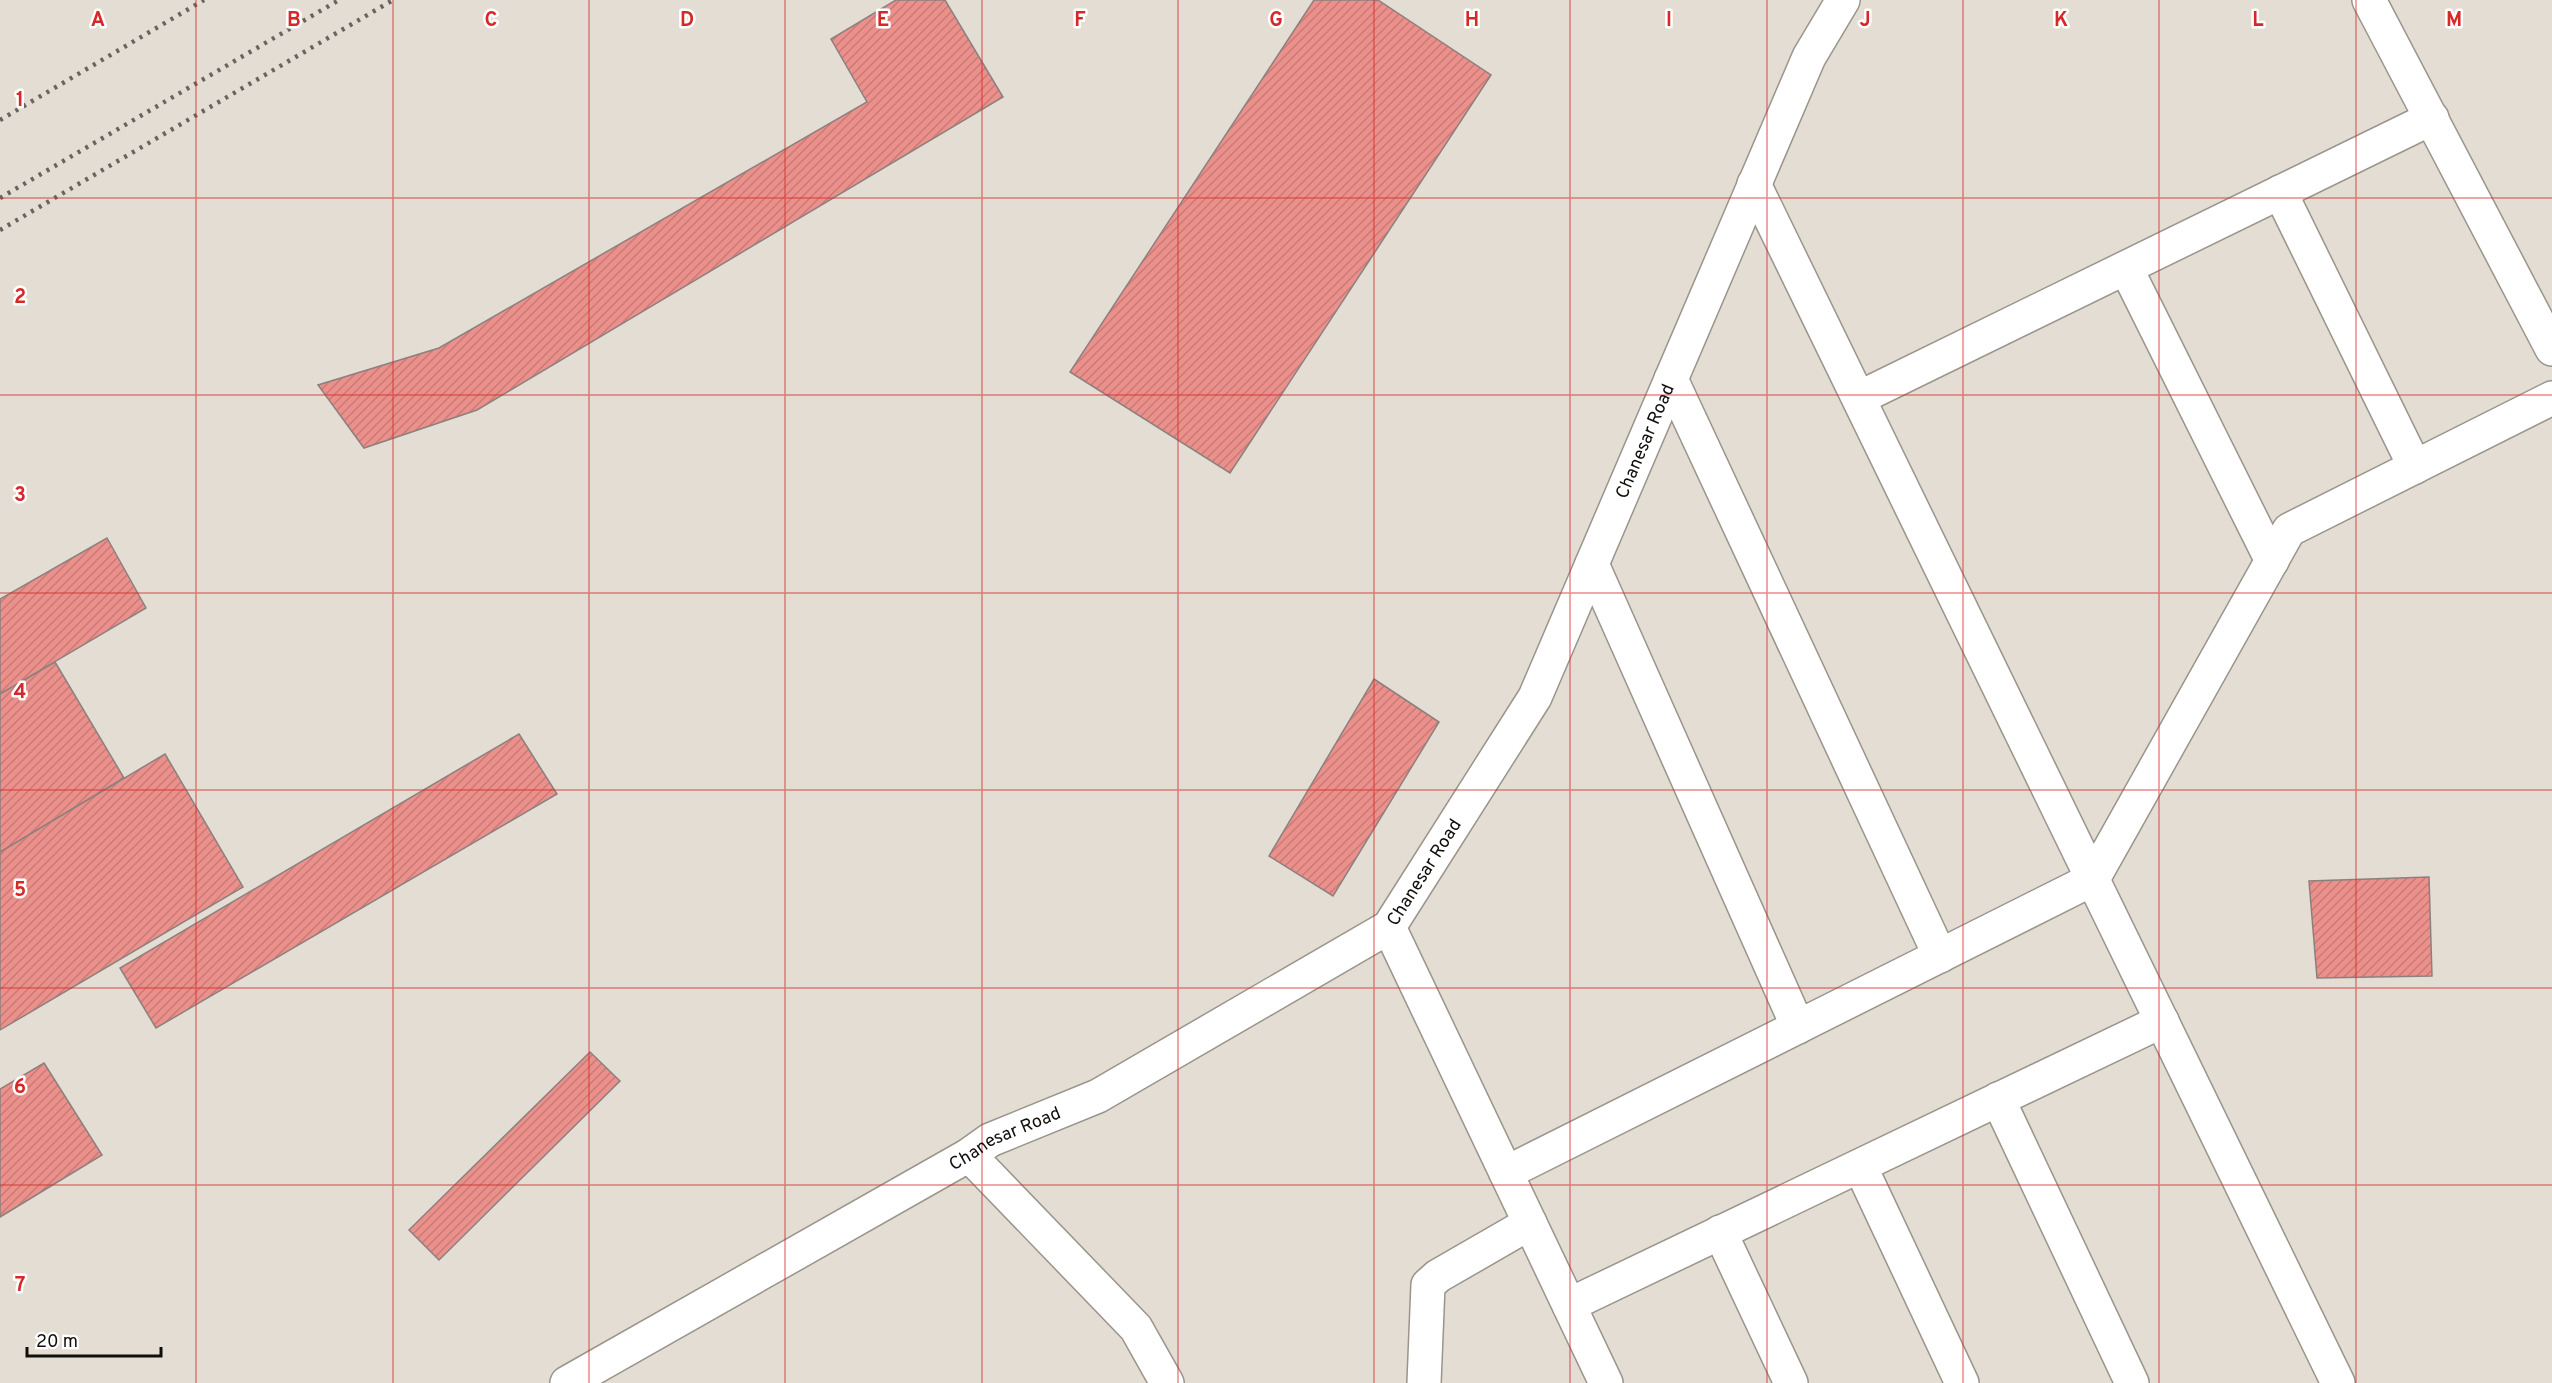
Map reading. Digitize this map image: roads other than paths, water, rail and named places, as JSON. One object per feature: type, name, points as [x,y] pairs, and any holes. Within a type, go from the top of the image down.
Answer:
[{"type":"street","name":"Chanesar Road","points":[[567,1383],[607,1374],[969,1155],[990,1140],[1098,1096],[1389,927],[1535,697],[1809,57],[1843,0]]},
{"type":"street","points":[[2369,0],[2552,349]]},
{"type":"street","points":[[1858,398],[2432,118]]},
{"type":"street","points":[[1754,184],[2338,1383]]},
{"type":"street","points":[[2280,192],[2415,467]]},
{"type":"street","points":[[2126,268],[2272,561]]},
{"type":"street","points":[[1671,379],[1940,956]]},
{"type":"street","points":[[1506,1173],[2093,879],[2289,530],[2552,398]]},
{"type":"street","points":[[1592,564],[1798,1027]]},
{"type":"street","points":[[1389,927],[1606,1383]]},
{"type":"street","points":[[1569,1305],[2162,1021]]},
{"type":"street","points":[[1998,1099],[2132,1383]]},
{"type":"street","points":[[969,1155],[1136,1328],[1167,1383]]},
{"type":"street","points":[[1860,1166],[1962,1383]]},
{"type":"street","points":[[1424,1383],[1428,1286],[1438,1276],[1530,1223]]},
{"type":"street","points":[[1720,1232],[1791,1383]]},
{"type":"railway","points":[[0,120],[204,0]]},
{"type":"railway","points":[[0,198],[339,0]]},
{"type":"railway","points":[[0,230],[393,0]]}]
